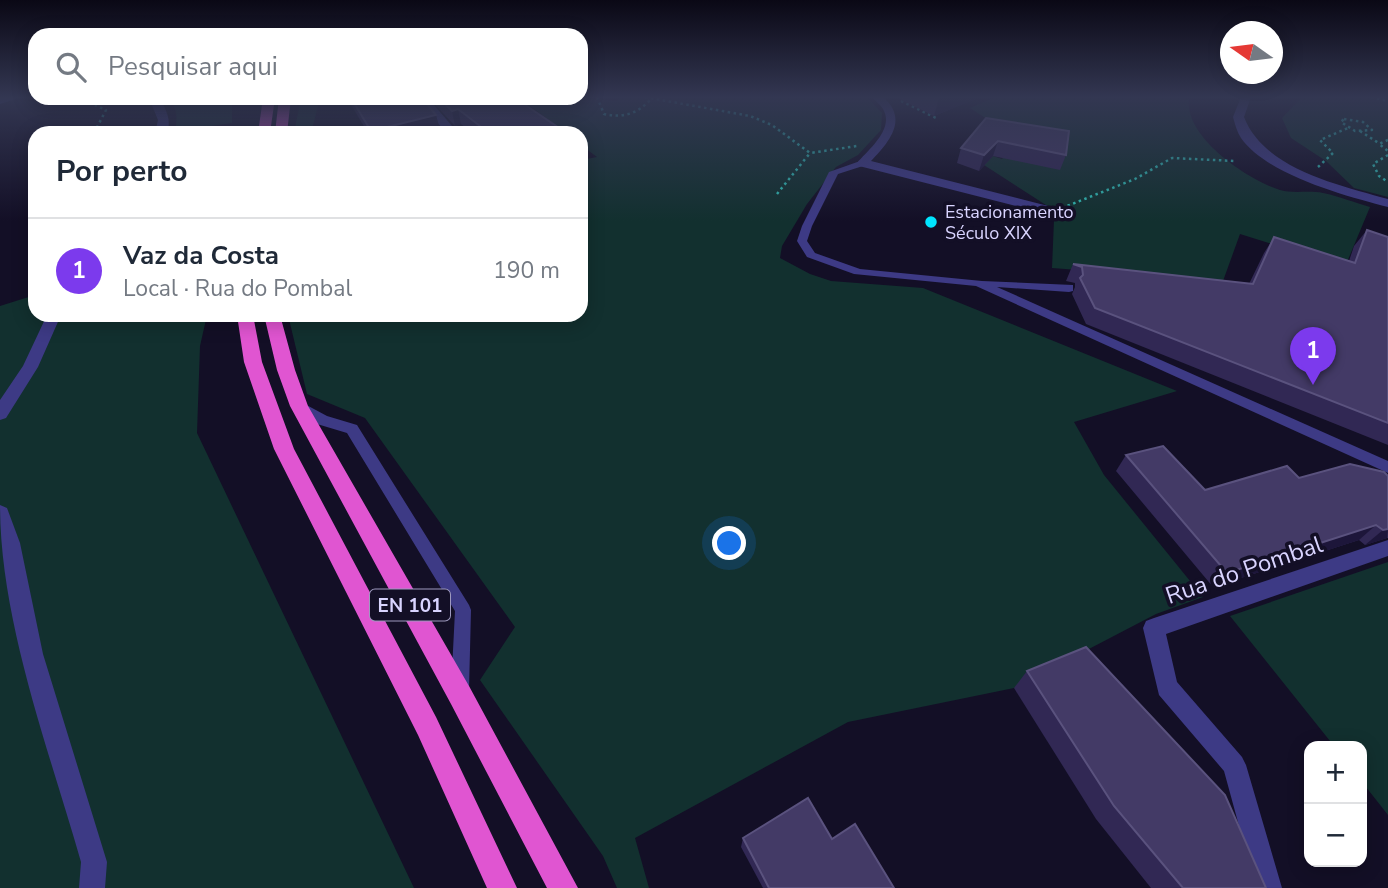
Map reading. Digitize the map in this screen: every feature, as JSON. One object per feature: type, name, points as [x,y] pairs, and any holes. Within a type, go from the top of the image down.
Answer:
[{"type":"highway","name":"EN 101","points":[[246,322],[253,362],[284,449],[427,726],[502,888]]},
{"type":"highway","name":"EN 101","points":[[274,322],[299,406],[460,695],[563,888]]},
{"type":"street","points":[[886,138],[863,163],[1047,210]]},
{"type":"street","points":[[1249,138],[1269,156],[1316,181],[1388,203]]},
{"type":"street","points":[[0,414],[30,367],[51,322]]},
{"type":"street","points":[[0,513],[10,543],[32,654],[94,862],[92,888]]},
{"type":"street","name":"Rua do Pombal","points":[[1269,888],[1234,765],[1167,687],[1154,628],[1388,548]]},
{"type":"lane","points":[[863,163],[834,173],[802,241],[811,255],[858,272],[1069,288]]},
{"type":"lane","points":[[978,283],[1388,467]]},
{"type":"lane","points":[[299,406],[322,420],[352,429],[463,610],[460,695]]},
{"type":"path","points":[[793,138],[810,153]]},
{"type":"path","points":[[1317,167],[1333,153],[1322,138]]},
{"type":"path","points":[[1371,138],[1388,153],[1373,164],[1379,176],[1388,182]]},
{"type":"path","points":[[1380,144],[1388,141]]},
{"type":"path","points":[[777,194],[810,153],[882,143]]},
{"type":"path","points":[[1047,210],[1063,208],[1114,188],[1172,158],[1235,161]]},
{"type":"green space","points":[[588,138],[873,138],[858,155],[836,167],[807,204],[782,246],[780,258],[810,274],[831,281],[923,288],[1177,391],[1074,422],[1104,475],[1203,597],[1156,614],[1014,688],[848,722],[635,838],[649,888],[617,888],[603,856],[480,680],[515,627],[365,418],[307,394],[290,322],[588,322],[588,159],[597,157],[588,150]]},
{"type":"green space","points":[[998,138],[1204,138],[1236,167],[1267,185],[1290,192],[1323,193],[1370,207],[1345,267],[1240,234],[1223,281],[1052,268],[1054,220],[1049,207],[984,165],[993,156],[1002,159],[1004,156]]},
{"type":"green space","points":[[1292,138],[1388,138],[1388,197],[1354,188],[1326,161]]},
{"type":"green space","points":[[28,297],[28,322],[205,322],[200,346],[197,433],[414,888],[0,888],[0,306]]},
{"type":"green space","points":[[1388,562],[1388,815],[1367,788],[1367,741],[1330,741],[1230,616]]},
{"type":"building","points":[[969,138],[1068,138],[1066,155],[998,141],[984,155],[961,148]]},
{"type":"building","points":[[1367,230],[1388,237],[1388,423],[1095,308],[1080,278],[1083,275],[1082,267],[1073,264],[1253,284],[1274,237],[1355,263]]},
{"type":"building","points":[[1163,446],[1205,490],[1287,466],[1299,478],[1350,464],[1384,472],[1388,476],[1388,529],[1383,530],[1376,525],[1227,573],[1126,455]]},
{"type":"building","points":[[1086,647],[1225,795],[1266,888],[1183,888],[1114,806],[1027,671]]},
{"type":"building","points":[[808,798],[832,839],[855,824],[894,888],[769,888],[743,838]]},
{"type":"place","name":"Estacionamento Século XIX","points":[[931,222]]},
{"type":"place","name":"Vaz da Costa","points":[[1313,385]]}]
